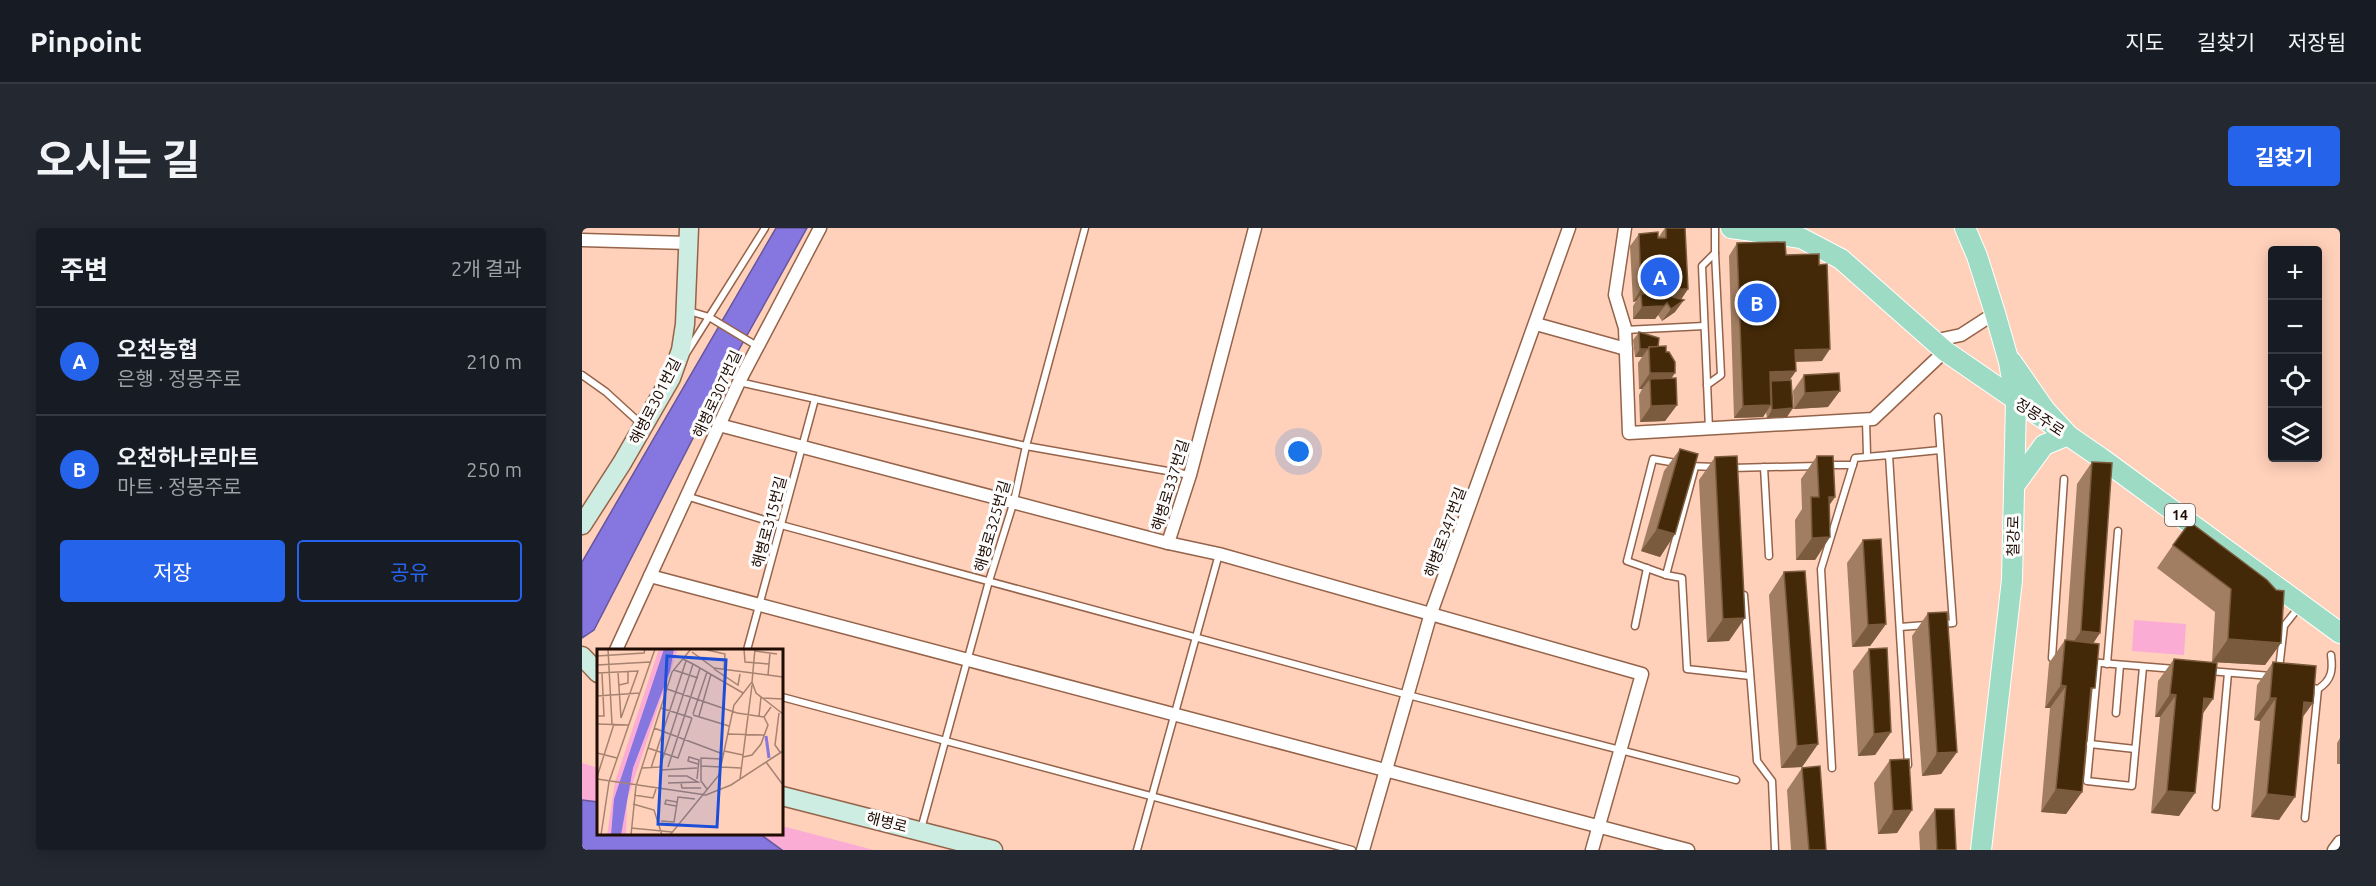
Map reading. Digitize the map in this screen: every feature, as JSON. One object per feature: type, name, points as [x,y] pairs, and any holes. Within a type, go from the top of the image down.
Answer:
[{"type":"main road","name":"정몽주로","points":[[1731,228],[1801,238],[1821,246],[1841,259],[1939,346],[2016,402],[2068,435],[2340,633]]},
{"type":"main road","name":"철강로","points":[[1965,228],[1977,256],[1995,313],[2007,356],[2016,402],[2012,580],[1982,850]]},
{"type":"main road","points":[[2007,356],[2002,369],[1983,378],[2003,413],[2015,459]]},
{"type":"main road","points":[[2007,356],[2045,410],[2068,435],[2044,445],[2014,486]]},
{"type":"street","name":"해병로307번길","points":[[619,649],[754,344],[820,228]]},
{"type":"street","name":"해병로337번길","points":[[1255,228],[1190,475],[1168,543],[1219,554],[1642,674],[1619,750]]},
{"type":"street","name":"해병로347번길","points":[[1363,850],[1431,613],[1569,228]]},
{"type":"street","points":[[1625,228],[1615,296],[1625,330],[1629,433],[1873,419],[1939,346],[1995,313]]},
{"type":"street","points":[[582,240],[689,235]]},
{"type":"street","name":"해병로301번길","points":[[582,525],[671,378],[681,350],[686,310],[689,235]]},
{"type":"street","points":[[1536,324],[1626,349]]},
{"type":"street","points":[[719,425],[1168,543]]},
{"type":"street","points":[[650,576],[1688,850]]},
{"type":"street","points":[[582,656],[597,671]]},
{"type":"street","points":[[1592,850],[1619,750]]},
{"type":"street","name":"해병로","points":[[783,796],[993,850]]},
{"type":"street","points":[[2334,850],[2340,842]]},
{"type":"lane","points":[[671,378],[711,318],[765,228]]},
{"type":"lane","name":"해병로325번길","points":[[921,830],[989,581],[1014,501],[1026,446],[1084,228]]},
{"type":"lane","points":[[1707,385],[1721,375],[1715,253],[1716,228]]},
{"type":"lane","points":[[1709,429],[1702,266],[1715,253]]},
{"type":"lane","points":[[686,310],[711,318],[754,344]]},
{"type":"lane","points":[[1625,330],[1704,326]]},
{"type":"lane","points":[[582,375],[606,392],[643,426]]},
{"type":"lane","points":[[739,382],[1026,446],[1190,475]]},
{"type":"lane","name":"해병로315번길","points":[[747,649],[815,399]]},
{"type":"lane","points":[[1900,627],[1953,623],[1938,417]]},
{"type":"lane","points":[[1866,420],[1867,455]]},
{"type":"lane","points":[[1832,768],[1821,569],[1855,458],[1867,455],[1940,450]]},
{"type":"lane","points":[[1889,455],[1909,772]]},
{"type":"lane","points":[[1750,676],[1687,669],[1682,578],[1626,561],[1653,459],[1695,467],[1853,465]]},
{"type":"lane","points":[[1666,575],[1695,467]]},
{"type":"lane","points":[[1764,467],[1769,556]]},
{"type":"lane","points":[[1737,468],[1738,479]]},
{"type":"lane","points":[[2063,659],[2052,658],[2064,479]]},
{"type":"lane","points":[[686,496],[781,525],[1408,695],[1736,780]]},
{"type":"lane","points":[[2107,664],[2118,531]]},
{"type":"lane","points":[[1137,850],[1194,637],[1219,554]]},
{"type":"lane","points":[[1635,626],[1647,568]]},
{"type":"lane","points":[[1743,590],[1757,761],[1772,781],[1775,850]]},
{"type":"lane","points":[[2196,670],[2278,676],[2284,626],[2301,604]]},
{"type":"lane","points":[[2305,818],[2318,689],[2329,679],[2333,667],[2331,655]]},
{"type":"lane","points":[[2086,662],[2186,670]]},
{"type":"lane","points":[[2098,663],[2087,781],[2132,786],[2143,667]]},
{"type":"lane","points":[[2116,713],[2120,665]]},
{"type":"lane","points":[[2216,807],[2228,672]]},
{"type":"lane","points":[[2302,686],[2318,689]]},
{"type":"lane","points":[[783,697],[1352,850]]},
{"type":"lane","points":[[2090,744],[2135,749]]},
{"type":"shaded area","points":[[776,228],[807,228],[736,355],[594,630],[582,638],[582,562]]},
{"type":"shaded area","points":[[2134,620],[2186,624],[2184,655],[2132,651]]},
{"type":"shaded area","points":[[582,763],[597,768],[597,835],[783,835],[783,826],[874,850],[582,850]]},
{"type":"shaded area","points":[[582,800],[597,802],[597,835],[761,835],[782,850],[582,850]]},
{"type":"building","points":[[1666,228],[1685,228],[1688,289],[1673,289],[1673,297],[1684,300],[1671,309],[1667,303],[1664,306],[1642,307],[1641,294],[1651,293],[1651,289],[1641,289],[1639,234],[1658,232],[1658,238],[1666,238]]},
{"type":"building","points":[[1785,242],[1786,255],[1819,254],[1819,265],[1827,264],[1830,349],[1795,350],[1796,371],[1770,372],[1771,405],[1743,406],[1737,243]]},
{"type":"building","points":[[1639,332],[1659,338],[1658,347],[1640,349]]},
{"type":"building","points":[[1666,346],[1666,352],[1669,352],[1675,362],[1675,373],[1650,373],[1649,347]]},
{"type":"building","points":[[1839,373],[1840,391],[1805,393],[1804,375]]},
{"type":"building","points":[[1676,378],[1677,405],[1651,406],[1650,379]]},
{"type":"building","points":[[1791,380],[1793,408],[1772,410],[1771,381]]},
{"type":"building","points":[[1680,449],[1698,454],[1675,534],[1657,529]]},
{"type":"building","points":[[1737,456],[1745,618],[1723,619],[1715,457]]},
{"type":"building","points":[[1817,456],[1833,456],[1835,497],[1829,497],[1830,537],[1812,538],[1811,497],[1819,497]]},
{"type":"building","points":[[2092,462],[2112,463],[2100,633],[2081,631]]},
{"type":"building","points":[[2190,522],[2267,580],[2276,590],[2284,591],[2281,643],[2228,639],[2231,589],[2173,545]]},
{"type":"building","points":[[1881,539],[1886,624],[1868,625],[1863,540]]},
{"type":"building","points":[[1805,571],[1818,744],[1797,746],[1784,572]]},
{"type":"building","points":[[1947,612],[1957,752],[1937,753],[1928,613]]},
{"type":"building","points":[[2065,640],[2099,644],[2095,688],[2091,688],[2082,792],[2056,789],[2066,686],[2061,685]]},
{"type":"building","points":[[1887,648],[1891,732],[1874,734],[1869,649]]},
{"type":"building","points":[[2174,659],[2217,663],[2213,699],[2204,698],[2195,793],[2167,791],[2176,695],[2170,694]]},
{"type":"building","points":[[2273,662],[2316,666],[2313,703],[2304,702],[2295,797],[2267,794],[2276,698],[2270,698]]},
{"type":"building","points":[[1909,759],[1912,810],[1893,811],[1890,760]]},
{"type":"building","points":[[1820,766],[1826,850],[1809,850],[1802,768]]},
{"type":"building","points":[[1935,809],[1954,809],[1956,850],[1937,850]]},
{"type":"place","name":"오천농협","points":[[1660,277]]},
{"type":"place","name":"오천하나로마트","points":[[1757,303]]}]
